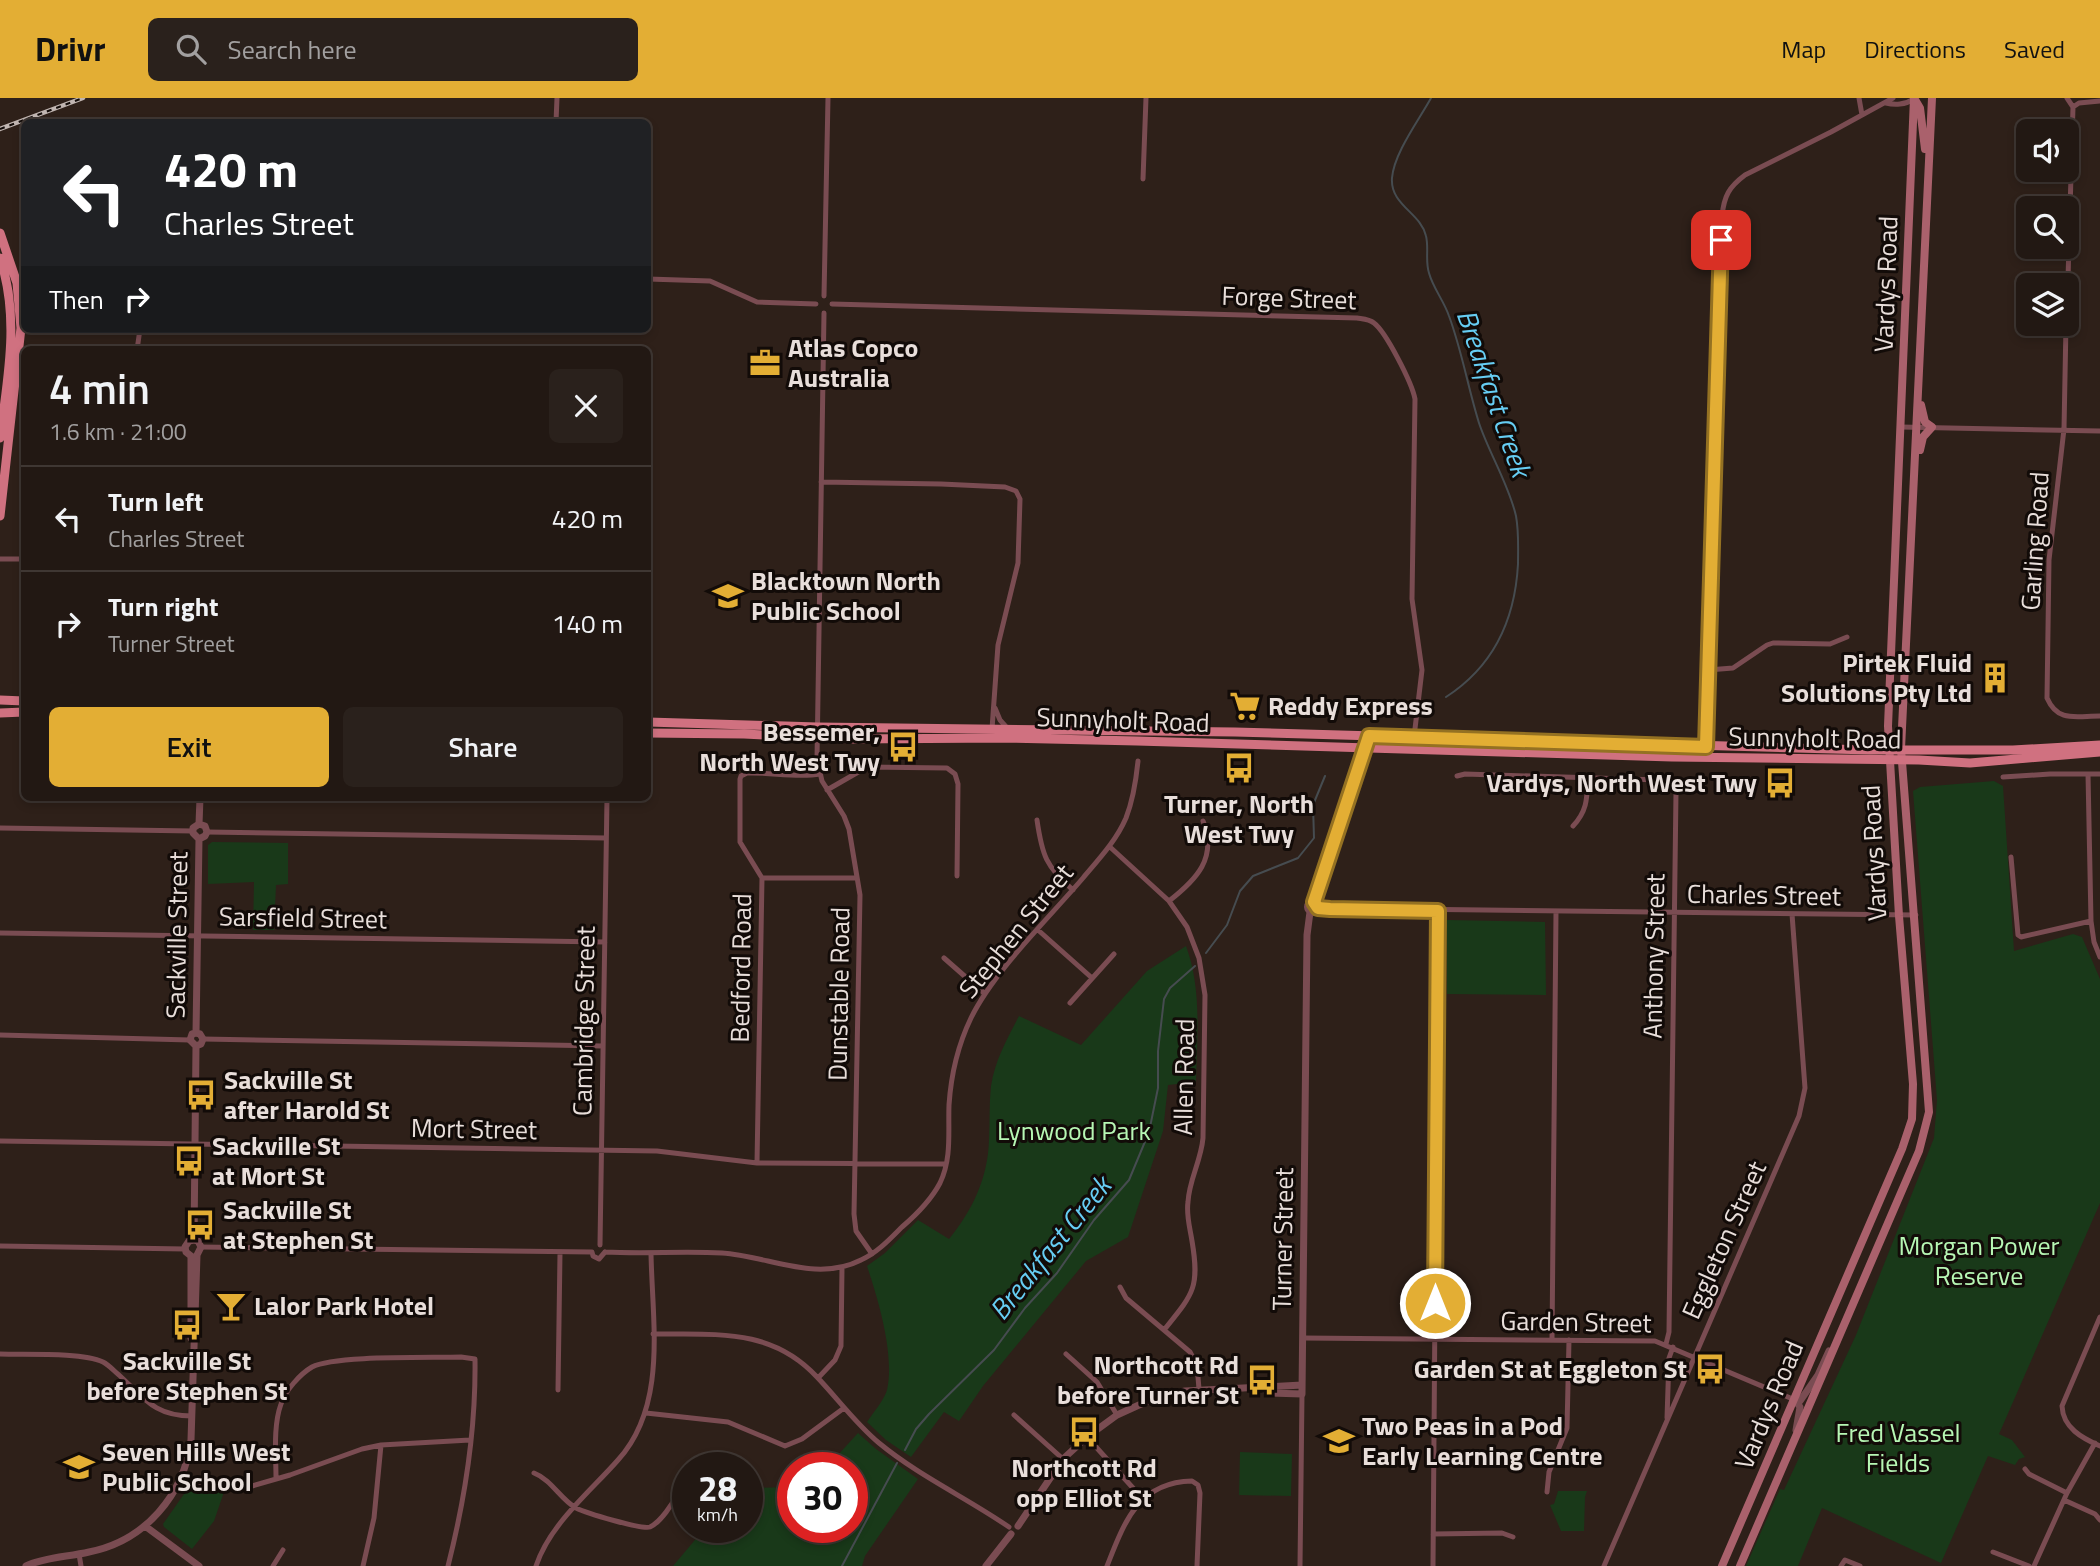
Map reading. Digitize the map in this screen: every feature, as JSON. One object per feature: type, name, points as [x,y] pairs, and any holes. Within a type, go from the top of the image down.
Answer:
[{"type":"main road","points":[[1914,98],[1920,108],[1928,176]]},
{"type":"main road","name":"Vardys Road","points":[[1722,1566],[1902,1149],[1912,1119],[1913,1084],[1889,749],[1914,98]]},
{"type":"main road","name":"Vardys Road","points":[[1740,1566],[1919,1151],[1928,1121],[1929,1102],[1916,915],[1901,749],[1932,98]]},
{"type":"main road","points":[[0,233],[15,272],[21,328],[0,516]]},
{"type":"main road","points":[[0,258],[10,296],[12,333],[0,438]]},
{"type":"main road","name":"Vardys Road","points":[[1912,503],[1919,468],[1920,442],[1932,427],[1922,416],[1919,360]]},
{"type":"main road","points":[[0,700],[21,701]]},
{"type":"main road","points":[[0,713],[21,712]]},
{"type":"main road","name":"Sunnyholt Road","points":[[651,722],[992,729],[1008,734],[1366,749],[1706,752],[2013,750],[2100,745]]},
{"type":"main road","name":"Sunnyholt Road","points":[[651,733],[817,737],[1008,734],[1414,737],[1969,763],[2100,752]]},
{"type":"street","points":[[556,119],[557,98]]},
{"type":"street","points":[[824,296],[828,98]]},
{"type":"street","points":[[1143,179],[1146,98]]},
{"type":"street","points":[[1859,98],[1862,116]]},
{"type":"street","points":[[1706,752],[1722,216],[1725,196],[1734,183],[1745,175],[1893,98]]},
{"type":"street","points":[[1886,103],[1910,102],[1914,98]]},
{"type":"street","points":[[2067,98],[2073,107],[2068,273]]},
{"type":"street","points":[[2073,107],[2079,103],[2100,102]]},
{"type":"street","points":[[651,279],[710,281],[757,302],[816,304]]},
{"type":"street","points":[[824,296],[830,299],[832,304],[830,310],[824,313],[818,311],[816,304],[818,299],[824,296]]},
{"type":"street","name":"Forge Street","points":[[832,304],[1357,318],[1373,323],[1408,378],[1416,402],[1412,595],[1422,670],[1414,737]]},
{"type":"street","name":"Dunstable Road","points":[[824,313],[817,758],[827,790],[849,829],[858,878],[861,920],[854,1222],[856,1231],[872,1254]]},
{"type":"street","name":"Garling Road","points":[[2067,336],[2064,429],[2049,560],[2047,698],[2052,710],[2064,716],[2100,716]]},
{"type":"street","points":[[1901,426],[2100,431]]},
{"type":"street","points":[[821,482],[1005,487],[1016,491],[1020,499],[1018,563],[998,645],[992,729]]},
{"type":"street","points":[[0,559],[21,559]]},
{"type":"street","points":[[1707,670],[1733,668],[1773,643],[1830,644],[1847,638]]},
{"type":"street","points":[[995,708],[1008,734]]},
{"type":"street","points":[[1316,905],[1369,736]]},
{"type":"street","points":[[1414,737],[1418,742],[1437,748]]},
{"type":"street","name":"Stephen Street","points":[[606,1252],[737,1254],[801,1268],[842,1268],[872,1254],[914,1217],[933,1195],[946,1164],[954,1065],[970,1019],[985,994],[1110,847],[1128,811],[1135,788],[1138,761]]},
{"type":"street","points":[[827,790],[867,767],[947,768],[955,774],[958,784],[957,876]]},
{"type":"street","name":"Bedford Road","points":[[757,1163],[762,878],[740,842],[741,776],[761,772],[820,774]]},
{"type":"street","name":"Anthony Street","points":[[1457,776],[1465,774],[1659,780],[1674,787],[1676,792],[1669,1332],[1666,1344]]},
{"type":"street","points":[[2088,774],[2091,921],[2094,942],[2100,957]]},
{"type":"street","points":[[2003,777],[2100,774]]},
{"type":"street","points":[[1573,826],[1587,805],[1588,779]]},
{"type":"street","name":"Sackville Street","points":[[196,827],[200,801]]},
{"type":"street","name":"Cambridge Street","points":[[600,1245],[607,801]]},
{"type":"street","points":[[1037,820],[1046,861],[1056,875],[1073,890]]},
{"type":"street","points":[[1170,901],[1191,884],[1202,870],[1207,851],[1203,821]]},
{"type":"street","points":[[0,828],[205,826],[207,832],[204,838],[195,837],[196,827]]},
{"type":"street","points":[[207,832],[606,838]]},
{"type":"street","name":"Sackville Street","points":[[196,1033],[200,839]]},
{"type":"street","name":"Allen Road","points":[[1110,847],[1170,901],[1186,927],[1199,958],[1205,1002],[1202,1143],[1187,1208],[1196,1273],[1190,1297],[1164,1330]]},
{"type":"street","points":[[2011,857],[2016,930],[2021,937],[2091,921]]},
{"type":"street","points":[[2090,859],[2100,859]]},
{"type":"street","points":[[762,878],[858,878]]},
{"type":"street","name":"Charles Street","points":[[1316,905],[1438,911],[1916,915]]},
{"type":"street","name":"Turner Street","points":[[1300,1566],[1307,935],[1310,912],[1315,912],[1316,905]]},
{"type":"street","points":[[1433,1566],[1438,911]]},
{"type":"street","points":[[1552,1340],[1556,912]]},
{"type":"street","name":"Eggleton Street","points":[[1604,1566],[1800,1116],[1805,1088],[1791,914]]},
{"type":"street","points":[[1038,930],[1092,978]]},
{"type":"street","name":"Sarsfield Street","points":[[0,933],[605,942]]},
{"type":"street","points":[[1070,1003],[1114,954]]},
{"type":"street","points":[[944,958],[985,994]]},
{"type":"street","points":[[190,1040],[192,1034],[196,1033],[202,1035],[203,1039]]},
{"type":"street","points":[[0,1035],[190,1040],[196,1046],[201,1044],[203,1039]]},
{"type":"street","points":[[203,1039],[603,1046]]},
{"type":"street","name":"Sackville Street","points":[[194,1240],[196,1046]]},
{"type":"street","name":"Mort Street","points":[[0,1141],[657,1151],[757,1163],[946,1164]]},
{"type":"street","points":[[26,1566],[38,1561],[111,1546],[145,1526],[166,1505],[180,1481],[189,1457],[198,1241],[187,1242],[185,1249]]},
{"type":"street","points":[[600,1245],[606,1252],[599,1259],[593,1256],[592,1252],[594,1247],[600,1245]]},
{"type":"street","points":[[0,1246],[185,1249],[196,1253],[592,1252]]},
{"type":"street","points":[[558,1390],[561,1253]]},
{"type":"street","points":[[536,1566],[574,1507],[620,1459],[646,1413],[651,1389],[652,1253]]},
{"type":"street","points":[[818,1378],[835,1360],[841,1346],[842,1268]]},
{"type":"street","points":[[1120,1287],[1126,1298],[1193,1356],[1198,1369],[1199,1390]]},
{"type":"street","points":[[2034,1566],[2067,1493],[2097,1445],[2070,1426],[2063,1416],[2062,1406],[2100,1317]]},
{"type":"street","points":[[653,1335],[729,1336],[765,1341],[789,1353],[818,1378],[844,1408],[887,1449],[1013,1529]]},
{"type":"street","name":"Garden Street","points":[[1303,1338],[1650,1341],[1666,1344],[1795,1400]]},
{"type":"street","points":[[1547,1492],[1549,1472],[1568,1421],[1569,1340]]},
{"type":"street","points":[[1795,1400],[1800,1401],[1806,1395],[1829,1351],[1839,1340]]},
{"type":"street","points":[[1667,1421],[1669,1358],[1672,1347]]},
{"type":"street","points":[[0,1354],[84,1357],[98,1360],[109,1366],[159,1411],[171,1415],[192,1416]]},
{"type":"street","points":[[1066,1354],[1097,1382],[1117,1415]]},
{"type":"street","points":[[276,1478],[277,1428],[281,1403],[296,1380],[312,1367],[338,1361],[461,1357],[475,1359],[475,1396],[462,1509],[448,1566]]},
{"type":"street","points":[[986,1566],[1063,1459],[1117,1415],[1161,1396],[1199,1390],[1303,1385]]},
{"type":"street","points":[[1262,1388],[1270,1393],[1302,1394]]},
{"type":"street","points":[[1790,1453],[1800,1413],[1800,1405],[1795,1400]]},
{"type":"street","points":[[646,1413],[728,1422],[785,1446],[802,1439],[844,1408]]},
{"type":"street","points":[[1014,1415],[1063,1459]]},
{"type":"street","points":[[1087,1437],[1142,1498]]},
{"type":"street","points":[[180,1481],[252,1486],[362,1448],[470,1440]]},
{"type":"street","points":[[363,1566],[374,1518],[381,1445]]},
{"type":"street","points":[[2025,1469],[2029,1474],[2067,1493]]},
{"type":"street","points":[[534,1473],[544,1477],[574,1507],[648,1528],[672,1504]]},
{"type":"street","points":[[1107,1566],[1125,1523],[1142,1498],[1165,1484],[1192,1481],[1198,1485],[1197,1566]]},
{"type":"street","points":[[2064,1500],[2095,1514],[2100,1520]]},
{"type":"street","points":[[145,1526],[199,1566]]},
{"type":"street","points":[[1433,1534],[1502,1533],[1513,1537]]},
{"type":"street","points":[[273,1566],[283,1550]]},
{"type":"street","points":[[1993,1552],[2029,1566]]},
{"type":"street","points":[[79,1554],[81,1566]]},
{"type":"street","points":[[1841,1566],[1846,1560],[1860,1566]]},
{"type":"green space","points":[[1994,781],[2003,786],[2014,951],[2073,934],[2082,937],[2100,979],[2100,1203],[1999,1434],[2012,1440],[2025,1457],[2019,1459],[2015,1465],[1988,1456],[1941,1563],[1822,1508],[1798,1566],[1746,1566],[1780,1489],[1784,1490],[1856,1335],[1934,1138],[1937,1100],[1913,791],[1920,787]]},
{"type":"green space","points":[[212,842],[288,843],[288,884],[276,885],[274,930],[253,930],[254,882],[208,884],[208,845]]},
{"type":"green space","points":[[1447,920],[1545,922],[1546,995],[1447,994]]},
{"type":"green space","name":"Lynwood Park","points":[[1186,946],[1196,996],[1196,1082],[1168,1085],[1163,1131],[1128,1237],[1086,1261],[983,1386],[959,1421],[944,1412],[911,1457],[886,1440],[867,1422],[886,1394],[889,1360],[884,1327],[867,1266],[885,1253],[918,1220],[949,1239],[965,1217],[986,1168],[990,1093],[995,1067],[1019,1016],[1081,1045],[1147,971]]},
{"type":"green space","points":[[858,1433],[918,1479],[865,1556],[862,1566],[673,1566],[692,1543],[763,1543],[763,1488],[777,1487],[777,1543],[868,1543],[868,1452],[841,1452]]},
{"type":"green space","points":[[1240,1452],[1292,1454],[1291,1496],[1239,1495]]},
{"type":"green space","points":[[189,1491],[224,1492],[214,1521],[192,1549],[163,1524]]},
{"type":"green space","points":[[1558,1491],[1587,1491],[1584,1531],[1561,1531],[1550,1505],[1554,1504]]},
{"type":"waterway","name":"Breakfast Creek","points":[[1431,98],[1397,158],[1392,178],[1393,187],[1426,236],[1429,273],[1449,316],[1479,423],[1513,504],[1518,540],[1516,585],[1507,623],[1499,640],[1477,671],[1446,697]]},
{"type":"waterway","name":"Breakfast Creek","points":[[1206,953],[1227,925],[1240,891],[1253,876],[1298,858],[1314,838],[1313,805],[1325,776]]},
{"type":"waterway","name":"Breakfast Creek","points":[[905,1450],[916,1429],[994,1350],[1025,1308],[1057,1273],[1094,1220],[1129,1180],[1149,1132],[1158,1088],[1158,1051],[1164,999],[1170,988],[1195,966]]},
{"type":"waterway","name":"Breakfast Creek","points":[[842,1566],[897,1463]]},
{"type":"railway","points":[[27,119],[83,98]]},
{"type":"railway","points":[[0,129],[21,121]]},
{"type":"place","name":"Atlas Copco Australia","points":[[765,363]]},
{"type":"place","name":"Blacktown North Public School","points":[[728,596]]},
{"type":"place","name":"Pirtek Fluid Solutions Pty Ltd","points":[[1995,678]]},
{"type":"place","name":"Reddy Express","points":[[1245,706]]},
{"type":"place","name":"Bessemer, North West Twy","points":[[903,747]]},
{"type":"place","name":"Turner, North West Twy","points":[[1239,768]]},
{"type":"place","name":"Vardys, North West Twy","points":[[1780,783]]},
{"type":"place","name":"Sackville St after Harold St","points":[[201,1095]]},
{"type":"place","name":"Sackville St at Mort St","points":[[189,1161]]},
{"type":"place","name":"Sackville St at Stephen St","points":[[200,1225]]},
{"type":"place","name":"Lalor Park Hotel","points":[[231,1306]]},
{"type":"place","name":"Sackville St before Stephen St","points":[[187,1325]]},
{"type":"place","name":"Garden St at Eggleton St","points":[[1710,1369]]},
{"type":"place","name":"Northcott Rd before Turner St","points":[[1262,1380]]},
{"type":"place","name":"Northcott Rd opp Elliot St","points":[[1084,1432]]},
{"type":"place","name":"Two Peas in a Pod Early Learning Centre","points":[[1339,1441]]},
{"type":"place","name":"Seven Hills West Public School","points":[[79,1467]]},
{"type":"route","points":[[1435,1303],[1438,911],[1330,909],[1318,908],[1314,902],[1369,736],[1706,747],[1721,240]]},
{"type":"park label","name":"Morgan Power Reserve","points":[[1979,1261]]},
{"type":"park label","name":"Fred Vassel Fields","points":[[1898,1448]]}]
